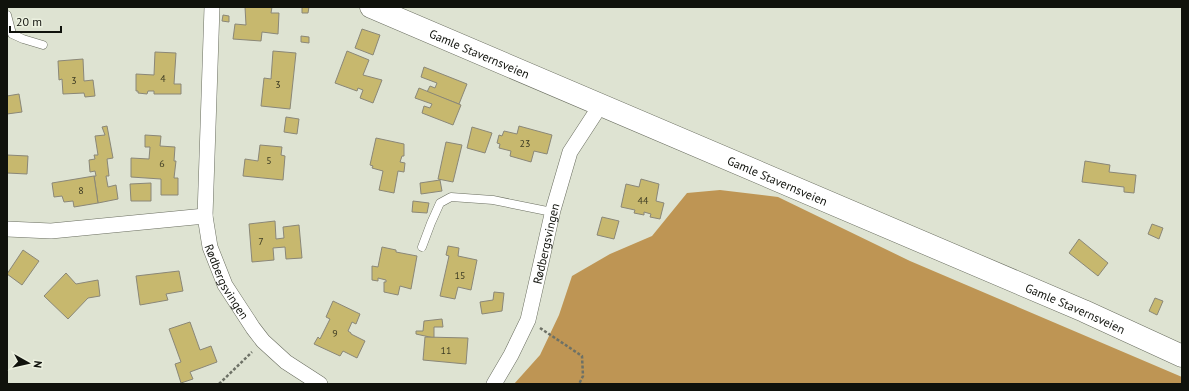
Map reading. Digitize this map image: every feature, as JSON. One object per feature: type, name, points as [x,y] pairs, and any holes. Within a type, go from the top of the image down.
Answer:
[{"type":"street","name":"Rødbergsvingen","points":[[212,7],[205,216],[210,246],[224,285],[263,341],[286,362],[320,384]]},
{"type":"street","name":"Gamle Stavernsveien","points":[[371,7],[600,106],[1084,311],[1182,356]]},
{"type":"street","name":"Rødbergsvingen","points":[[494,384],[511,355],[528,320],[552,212],[570,152],[600,106]]},
{"type":"street","points":[[7,229],[51,231],[205,216]]},
{"type":"lane","points":[[7,15],[12,34],[43,45]]},
{"type":"lane","points":[[422,247],[440,203],[451,196],[493,200],[552,212]]},
{"type":"path","points":[[528,320],[582,356],[583,376],[579,384]]},
{"type":"path","points":[[219,384],[263,341]]},
{"type":"shaded area","points":[[720,190],[778,197],[910,261],[1182,377],[1182,384],[514,384],[540,355],[559,315],[572,276],[610,254],[652,236],[687,193]]},
{"type":"building","points":[[245,7],[272,7],[271,13],[279,13],[278,34],[262,32],[261,41],[233,39],[235,24],[246,25]]},
{"type":"building","points":[[302,7],[309,7],[308,13],[302,13]]},
{"type":"building","points":[[223,15],[229,16],[229,22],[222,21]]},
{"type":"building","points":[[362,29],[380,35],[373,55],[355,48]]},
{"type":"building","points":[[301,36],[309,37],[309,43],[301,42]]},
{"type":"building","points":[[273,51],[296,53],[290,109],[261,106],[264,78],[271,79]]},
{"type":"building","points":[[347,51],[369,60],[363,75],[382,80],[373,103],[360,98],[363,90],[358,88],[357,91],[335,83]]},
{"type":"building","points":[[155,52],[176,53],[174,84],[181,84],[181,94],[154,94],[154,91],[148,91],[147,94],[138,93],[138,91],[136,91],[136,74],[154,75]]},
{"type":"building","points":[[83,59],[84,81],[93,80],[95,96],[85,97],[84,93],[63,94],[62,79],[59,80],[58,61]]},
{"type":"building","points":[[424,67],[467,84],[459,104],[427,92],[430,86],[435,88],[437,83],[421,77]]},
{"type":"building","points":[[419,88],[461,105],[453,125],[422,113],[424,106],[430,108],[432,104],[415,98]]},
{"type":"building","points":[[19,94],[22,112],[7,114],[7,96]]},
{"type":"building","points":[[286,117],[299,119],[297,134],[284,132]]},
{"type":"building","points":[[107,126],[113,158],[107,159],[109,176],[106,176],[108,187],[116,185],[118,199],[98,203],[94,176],[96,176],[95,171],[90,172],[89,160],[95,159],[94,155],[98,155],[95,136],[105,135],[102,127]]},
{"type":"building","points":[[519,126],[552,135],[547,154],[534,151],[531,162],[510,156],[511,151],[499,148],[500,144],[497,143],[499,135],[502,136],[504,131],[517,134]]},
{"type":"building","points":[[472,127],[492,133],[485,153],[467,148]]},
{"type":"building","points":[[145,135],[161,136],[160,146],[175,147],[174,161],[176,161],[174,178],[178,178],[178,195],[161,195],[161,179],[131,177],[131,158],[149,159],[150,147],[145,147]]},
{"type":"building","points":[[376,138],[404,144],[404,156],[402,156],[400,162],[405,163],[404,172],[398,171],[394,193],[379,190],[383,171],[372,168],[373,166],[370,165]]},
{"type":"building","points":[[446,142],[462,145],[453,182],[438,179]]},
{"type":"building","points":[[260,145],[282,147],[281,155],[285,156],[283,180],[243,176],[245,159],[258,161]]},
{"type":"building","points":[[7,155],[28,156],[27,174],[7,173]]},
{"type":"building","points":[[1085,161],[1110,165],[1109,172],[1136,175],[1134,193],[1124,192],[1124,187],[1082,182]]},
{"type":"building","points":[[94,176],[98,203],[74,207],[73,201],[64,202],[62,196],[54,197],[52,183]]},
{"type":"building","points":[[641,179],[659,184],[656,201],[664,203],[660,219],[650,217],[651,214],[644,212],[644,215],[634,213],[635,210],[621,207],[626,184],[639,187]]},
{"type":"building","points":[[440,180],[442,191],[421,194],[420,183]]},
{"type":"building","points":[[151,183],[151,201],[131,201],[130,184]]},
{"type":"building","points":[[413,201],[429,203],[427,213],[412,212]]},
{"type":"building","points":[[602,217],[619,221],[614,239],[597,235]]},
{"type":"building","points":[[275,221],[276,239],[284,238],[283,227],[299,225],[302,258],[286,259],[285,247],[273,248],[274,260],[252,262],[249,224]]},
{"type":"building","points":[[1152,224],[1163,228],[1159,239],[1148,234]]},
{"type":"building","points":[[1079,239],[1108,263],[1098,276],[1069,253]]},
{"type":"building","points":[[448,246],[459,248],[458,256],[477,260],[471,290],[458,287],[455,299],[440,296],[449,256],[446,255]]},
{"type":"building","points":[[382,247],[396,250],[396,252],[417,256],[411,289],[400,286],[398,295],[384,292],[384,282],[386,282],[386,280],[378,278],[378,281],[372,280],[372,266],[378,267]]},
{"type":"building","points":[[23,250],[39,261],[22,285],[7,274]]},
{"type":"building","points":[[179,271],[183,291],[166,294],[168,300],[140,305],[136,276]]},
{"type":"building","points":[[66,273],[76,284],[98,280],[100,296],[88,298],[68,319],[44,296]]},
{"type":"building","points":[[494,292],[504,293],[502,311],[482,314],[480,302],[493,300]]},
{"type":"building","points":[[1155,298],[1163,301],[1157,315],[1149,311]]},
{"type":"building","points":[[333,301],[360,314],[356,324],[352,322],[348,331],[365,341],[357,358],[343,351],[340,356],[314,344],[318,337],[320,339],[330,319],[326,317]]},
{"type":"building","points":[[442,319],[443,327],[434,327],[434,338],[416,334],[416,331],[423,331],[424,321]]},
{"type":"building","points":[[190,322],[200,350],[211,346],[217,362],[190,372],[193,379],[181,383],[175,364],[181,362],[169,329]]},
{"type":"building","points":[[425,337],[468,338],[466,364],[423,360]]}]
